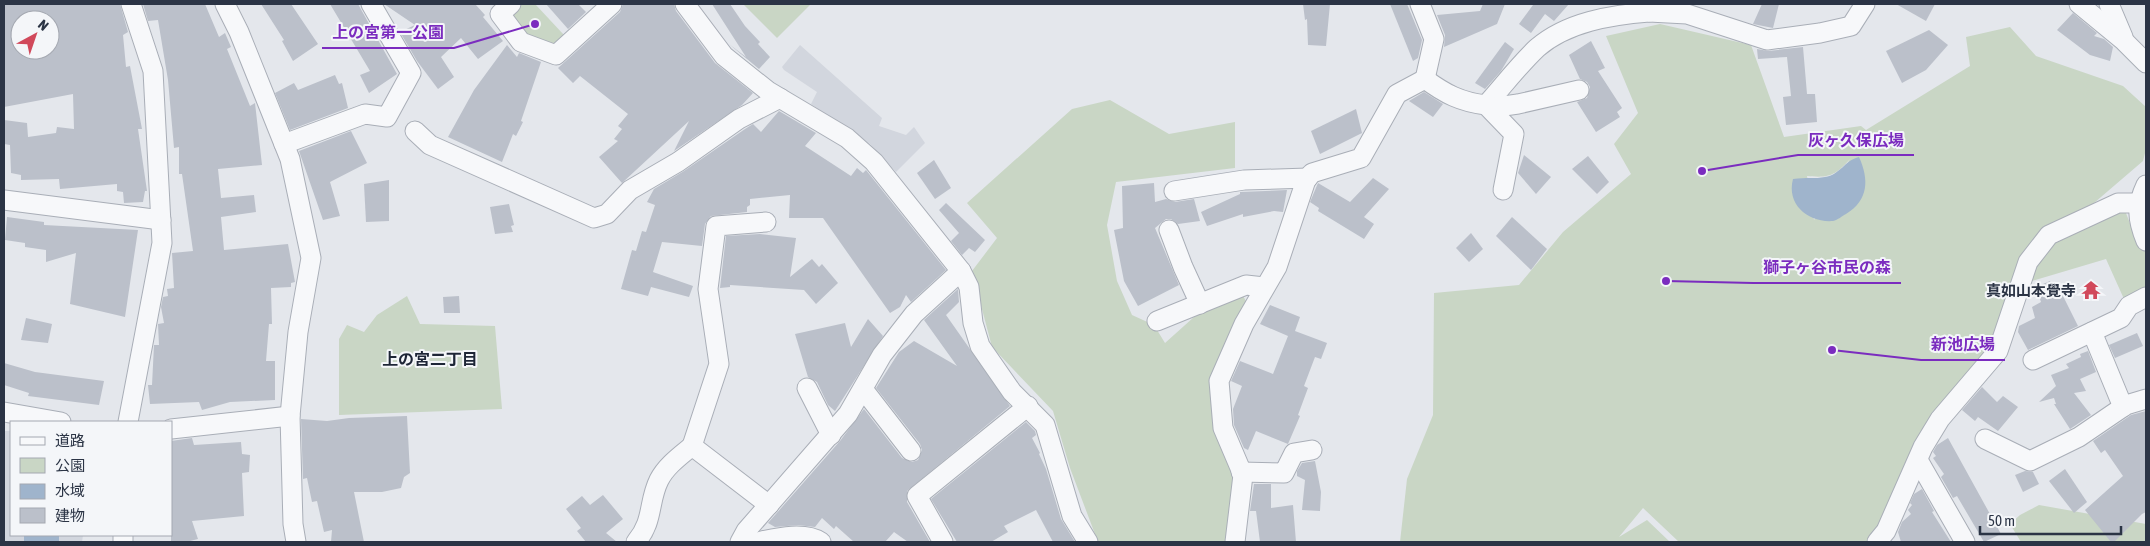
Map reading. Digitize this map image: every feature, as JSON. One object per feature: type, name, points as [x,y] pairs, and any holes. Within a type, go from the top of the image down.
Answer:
[{"type":"street","points":[[128,421],[162,243],[153,71],[131,4]]},
{"type":"street","points":[[225,4],[239,32],[290,160],[311,258],[298,332],[290,416],[293,524],[296,542]]},
{"type":"street","points":[[284,144],[365,114],[387,117],[411,73],[371,4]]},
{"type":"street","points":[[511,4],[500,14],[521,42],[556,55],[612,4]]},
{"type":"street","points":[[685,4],[724,56],[768,91],[847,138],[874,162],[961,271],[969,287],[973,323],[980,346],[1012,392],[1045,425],[1072,516],[1088,542]]},
{"type":"street","points":[[1420,4],[1434,39],[1426,79]]},
{"type":"street","points":[[1488,106],[1538,47],[1565,31],[1596,19],[1652,8],[1687,14],[1767,40],[1820,33],[1851,26],[1865,4]]},
{"type":"street","points":[[2080,4],[2124,41],[2146,63]]},
{"type":"street","points":[[2109,4],[2124,41]]},
{"type":"street","points":[[1426,79],[1446,94],[1466,102],[1488,106],[1518,104],[1580,90]]},
{"type":"street","points":[[1236,542],[1242,472],[1222,428],[1219,381],[1244,324],[1277,267],[1308,178],[1312,172],[1361,158],[1397,94],[1426,79]]},
{"type":"street","points":[[415,131],[430,145],[594,218],[607,214],[630,190],[678,162],[739,119],[780,98]]},
{"type":"street","points":[[1488,106],[1514,134],[1503,190]]},
{"type":"street","points":[[1174,191],[1244,180],[1308,178]]},
{"type":"street","points":[[2146,185],[2142,204],[2141,228],[2146,242]]},
{"type":"street","points":[[4,200],[161,220]]},
{"type":"street","points":[[1877,542],[1886,531],[1923,447],[1940,419],[1998,351],[2028,262],[2038,249],[2049,235],[2118,203],[2142,204]]},
{"type":"street","points":[[636,542],[646,530],[659,480],[675,460],[692,446],[719,364],[708,289],[716,226],[766,222]]},
{"type":"street","points":[[1169,230],[1200,304]]},
{"type":"street","points":[[740,542],[769,505],[848,414],[882,355],[914,314],[943,285],[961,271]]},
{"type":"street","points":[[1158,321],[1246,285],[1264,287]]},
{"type":"street","points":[[2033,360],[2121,318],[2129,306],[2146,297]]},
{"type":"street","points":[[2092,332],[2123,407]]},
{"type":"street","points":[[807,388],[831,435]]},
{"type":"street","points":[[863,388],[911,451]]},
{"type":"street","points":[[1985,439],[2030,461],[2079,437],[2123,407],[2146,399]]},
{"type":"street","points":[[943,542],[917,496],[1028,406]]},
{"type":"street","points":[[4,412],[54,421]]},
{"type":"street","points":[[172,429],[290,416]]},
{"type":"street","points":[[692,446],[769,505]]},
{"type":"street","points":[[1242,472],[1284,473],[1294,453],[1312,450]]},
{"type":"street","points":[[1918,460],[1965,542]]},
{"type":"street","points":[[757,542],[774,538],[803,536],[821,542]]},
{"type":"shaded area","points":[[800,45],[882,118],[879,126],[906,135],[914,127],[925,143],[896,172],[870,144],[811,104],[817,92],[784,70],[782,67]]},
{"type":"shaded area","points":[[4,431],[10,431],[10,536],[83,536],[82,542],[4,542]]},
{"type":"green space","points":[[522,4],[535,4],[564,35],[552,45],[525,37],[510,14]]},
{"type":"green space","points":[[743,4],[811,4],[777,38]]},
{"type":"green space","points":[[1660,24],[1751,45],[1784,137],[1861,126],[1866,130],[1970,66],[1966,37],[2010,27],[2036,56],[2123,86],[2146,107],[2146,149],[2143,161],[2087,209],[2124,208],[2136,239],[2146,251],[2146,288],[2124,299],[2106,259],[2029,282],[1992,346],[1937,412],[1911,450],[1878,527],[1866,542],[1679,542],[1643,508],[1619,537],[1647,520],[1670,542],[1400,542],[1407,479],[1433,415],[1434,293],[1519,285],[1563,232],[1631,174],[1614,144],[1638,113],[1606,36]],"holes":[[[1850,159],[1814,220],[1807,176],[1821,177],[1831,175]]]},
{"type":"green space","points":[[1110,100],[1169,134],[1235,122],[1235,168],[1116,182],[1107,225],[1117,281],[1132,315],[1154,325],[1165,343],[1194,317],[1242,294],[1247,303],[1214,380],[1237,477],[1232,542],[1098,542],[1070,468],[1053,411],[992,347],[972,271],[997,238],[967,203],[1072,109]]},
{"type":"green space","points":[[407,296],[420,324],[495,326],[502,409],[339,415],[339,339],[347,325],[364,332],[377,315]]},
{"type":"green space","points":[[2039,505],[2146,524],[2146,542],[2021,542],[2010,524],[2020,515]]},
{"type":"water","points":[[1859,157],[1864,173],[1865,188],[1863,196],[1854,208],[1838,219],[1824,221],[1808,215],[1796,204],[1793,197],[1793,179],[1830,176],[1850,161]]},
{"type":"water","points":[[24,536],[59,536],[59,542],[24,542]]},
{"type":"building","points":[[4,4],[120,4],[128,32],[123,35],[126,67],[130,66],[142,129],[138,129],[147,191],[145,191],[143,202],[124,203],[123,192],[117,191],[117,184],[60,189],[59,179],[21,180],[21,175],[11,173],[10,145],[4,144],[4,120],[27,123],[28,137],[56,133],[57,127],[74,129],[73,94],[4,107]]},
{"type":"building","points":[[143,4],[205,4],[219,37],[225,33],[231,47],[227,49],[250,106],[255,103],[262,165],[218,169],[221,198],[254,195],[256,212],[221,217],[224,250],[288,244],[295,282],[291,283],[291,287],[271,288],[272,324],[269,324],[266,361],[275,361],[275,400],[230,402],[202,410],[199,402],[150,404],[148,385],[152,385],[154,345],[159,345],[158,324],[164,323],[161,307],[163,297],[168,296],[167,289],[174,288],[172,253],[193,251],[182,174],[179,174],[179,147],[174,148],[168,80],[158,20],[148,21]]},
{"type":"building","points":[[261,4],[291,4],[318,44],[293,61],[282,41],[284,40]]},
{"type":"building","points":[[330,4],[358,4],[397,74],[369,93],[360,75],[370,71]]},
{"type":"building","points":[[384,4],[475,4],[503,41],[478,59],[461,38],[441,57],[454,77],[438,89],[417,61],[400,32],[415,25]]},
{"type":"building","points":[[546,4],[578,4],[586,12],[568,29]]},
{"type":"building","points":[[623,4],[674,4],[676,11],[715,63],[753,93],[742,105],[674,151],[689,121],[622,183],[599,157],[618,141],[614,139],[622,129],[618,126],[628,114],[580,76],[573,83],[558,68],[620,12]]},
{"type":"building","points":[[712,4],[730,4],[745,26],[760,42],[758,44],[770,57],[759,69],[729,44],[746,57]]},
{"type":"building","points":[[1303,4],[1330,4],[1326,46],[1308,45],[1307,19],[1305,20]]},
{"type":"building","points":[[1390,4],[1407,4],[1422,40],[1418,58],[1413,61]]},
{"type":"building","points":[[1483,4],[1505,4],[1497,24],[1444,47],[1445,35],[1437,15],[1480,11]]},
{"type":"building","points":[[1532,4],[1569,4],[1554,21],[1545,14],[1531,33],[1519,24]]},
{"type":"building","points":[[1762,4],[1779,4],[1773,28],[1753,24]]},
{"type":"building","points":[[1896,4],[1935,4],[1926,21]]},
{"type":"building","points":[[2073,13],[2097,33],[2094,36],[2104,39],[2113,47],[2110,61],[2090,55],[2057,30]]},
{"type":"building","points":[[1929,30],[1948,45],[1926,70],[1902,83],[1886,51]]},
{"type":"building","points":[[1591,41],[1605,68],[1598,71],[1622,108],[1617,112],[1620,117],[1596,132],[1577,102],[1587,98],[1590,87],[1587,82],[1580,79],[1569,55]]},
{"type":"building","points":[[1505,42],[1514,49],[1501,71],[1485,89],[1475,83]]},
{"type":"building","points":[[507,45],[517,57],[519,53],[541,62],[521,121],[523,122],[516,136],[513,134],[502,162],[448,137],[474,90]]},
{"type":"building","points":[[1803,47],[1807,94],[1815,94],[1817,122],[1786,125],[1783,97],[1791,96],[1787,57],[1758,59],[1757,49],[1768,51]]},
{"type":"building","points":[[335,75],[339,84],[342,83],[348,108],[290,130],[275,93],[294,83],[298,90]]},
{"type":"building","points":[[1424,92],[1443,104],[1433,117],[1409,101]]},
{"type":"building","points":[[1356,109],[1362,133],[1320,154],[1311,131]]},
{"type":"building","points":[[779,111],[816,133],[805,146],[851,176],[857,168],[863,173],[866,170],[946,270],[911,302],[906,295],[900,307],[890,313],[823,218],[789,218],[790,195],[750,199],[747,212],[711,216],[705,224],[702,246],[662,242],[653,272],[693,286],[689,297],[651,287],[648,296],[621,289],[632,250],[636,251],[642,231],[646,232],[655,205],[647,202],[654,189],[753,124],[761,132]]},
{"type":"building","points":[[351,131],[367,163],[330,182],[340,216],[323,220],[299,151]]},
{"type":"building","points":[[1524,155],[1551,177],[1536,194],[1518,173]]},
{"type":"building","points":[[1588,156],[1609,182],[1597,194],[1572,169]]},
{"type":"building","points":[[934,160],[951,188],[935,199],[917,173]]},
{"type":"building","points":[[1373,178],[1389,189],[1364,217],[1374,224],[1364,239],[1318,211],[1319,208],[1310,202],[1318,183],[1350,202]]},
{"type":"building","points":[[389,180],[389,221],[366,222],[364,184]]},
{"type":"building","points":[[1154,183],[1155,202],[1166,199],[1175,202],[1194,199],[1200,221],[1178,224],[1171,219],[1166,219],[1155,228],[1179,285],[1138,306],[1124,281],[1114,230],[1123,228],[1122,186]]},
{"type":"building","points":[[1287,190],[1283,212],[1274,211],[1243,217],[1243,214],[1207,226],[1201,212],[1240,194],[1240,192]]},
{"type":"building","points":[[946,203],[985,240],[975,252],[969,248],[962,255],[951,241],[959,233],[939,210]]},
{"type":"building","points":[[509,204],[514,225],[511,226],[513,232],[495,234],[490,207]]},
{"type":"building","points":[[7,217],[44,222],[44,225],[138,230],[125,317],[70,304],[76,253],[46,262],[46,250],[25,247],[25,243],[5,240]]},
{"type":"building","points":[[1512,217],[1547,249],[1531,270],[1496,236]]},
{"type":"building","points":[[1471,233],[1483,249],[1469,262],[1456,248]]},
{"type":"building","points":[[760,234],[796,238],[790,277],[812,259],[819,267],[822,264],[838,283],[816,304],[804,290],[730,285],[730,287],[720,288],[726,236]]},
{"type":"building","points":[[2050,281],[2058,293],[2061,292],[2078,326],[2028,350],[2018,332],[2019,326],[2035,318],[2032,307],[2041,302],[2036,287]]},
{"type":"building","points":[[958,289],[959,302],[946,315],[1010,406],[907,491],[907,502],[930,542],[908,542],[894,532],[885,542],[854,542],[836,526],[834,529],[822,518],[815,527],[798,525],[775,527],[768,523],[840,441],[864,409],[902,458],[912,462],[918,460],[922,450],[920,444],[876,388],[899,352],[914,341],[957,366],[924,320]]},
{"type":"building","points":[[459,296],[460,313],[444,313],[443,297]]},
{"type":"building","points":[[1270,305],[1300,317],[1295,331],[1327,343],[1321,359],[1315,357],[1304,386],[1308,388],[1298,415],[1300,416],[1288,444],[1256,431],[1248,450],[1244,448],[1234,425],[1233,409],[1242,386],[1231,381],[1240,361],[1273,374],[1288,336],[1260,324]]},
{"type":"building","points":[[26,318],[52,324],[48,343],[21,340]]},
{"type":"building","points":[[868,319],[883,336],[835,411],[828,405],[817,382],[808,377],[795,334],[845,323],[851,347]]},
{"type":"building","points":[[2137,333],[2143,346],[2115,358],[2109,345]]},
{"type":"building","points":[[2088,351],[2096,372],[2080,379],[2086,391],[2074,393],[2091,415],[2070,429],[2054,404],[2056,404],[2054,398],[2039,402],[2056,386],[2051,375],[2069,368],[2066,364],[2081,357],[2080,354]]},
{"type":"building","points":[[4,363],[35,372],[104,381],[99,405],[28,396],[29,393],[4,385]]},
{"type":"building","points":[[1982,387],[1997,402],[2003,396],[2018,407],[1998,431],[1978,417],[1975,421],[1962,410]]},
{"type":"building","points":[[2146,411],[2146,512],[2114,542],[2111,542],[2085,510],[2123,476],[2105,450],[2101,453],[2093,441],[2131,415]]},
{"type":"building","points":[[407,416],[410,473],[404,477],[401,488],[382,492],[354,492],[364,542],[331,542],[332,530],[324,532],[317,501],[312,502],[307,478],[303,479],[301,419],[327,421],[349,418]]},
{"type":"building","points":[[1026,422],[1035,431],[1036,435],[1032,438],[1046,469],[1061,519],[1075,542],[1053,542],[1036,510],[1004,526],[1008,532],[991,542],[957,542],[931,499]]},
{"type":"building","points":[[192,438],[194,445],[241,442],[242,454],[250,455],[249,472],[242,473],[244,516],[192,521],[198,539],[186,542],[171,542],[172,441]]},
{"type":"building","points":[[1948,438],[2001,534],[1984,542],[1957,496],[1953,498],[1941,477],[1944,474],[1933,458],[1936,456],[1933,452],[1937,445]]},
{"type":"building","points":[[1315,461],[1321,492],[1320,511],[1302,510],[1305,480],[1297,476],[1297,471],[1302,463]]},
{"type":"building","points":[[2065,469],[2087,502],[2074,513],[2049,481]]},
{"type":"building","points":[[2025,471],[2033,472],[2039,484],[2023,492],[2015,475]]},
{"type":"building","points":[[1254,484],[1271,484],[1271,508],[1293,505],[1296,542],[1260,542],[1256,511],[1250,511]]},
{"type":"building","points":[[1922,489],[1934,511],[1932,512],[1951,542],[1901,542],[1898,532],[1902,522],[1911,514],[1908,510],[1912,505],[1910,503],[1914,494]]},
{"type":"building","points":[[603,495],[623,519],[606,533],[617,542],[586,542],[577,531],[581,528],[566,509],[582,496],[590,505]]},
{"type":"place","name":"上の宮第一公園","points":[[535,24]]},
{"type":"place","name":"灰ヶ久保広場","points":[[1702,171]]},
{"type":"place","name":"獅子ヶ谷市民の森","points":[[1666,281]]},
{"type":"place","name":"真如山本覺寺","points":[[2091,290]]},
{"type":"place","name":"新池広場","points":[[1832,350]]},
{"type":"district","name":"上の宮二丁目","points":[[430,359]]}]
